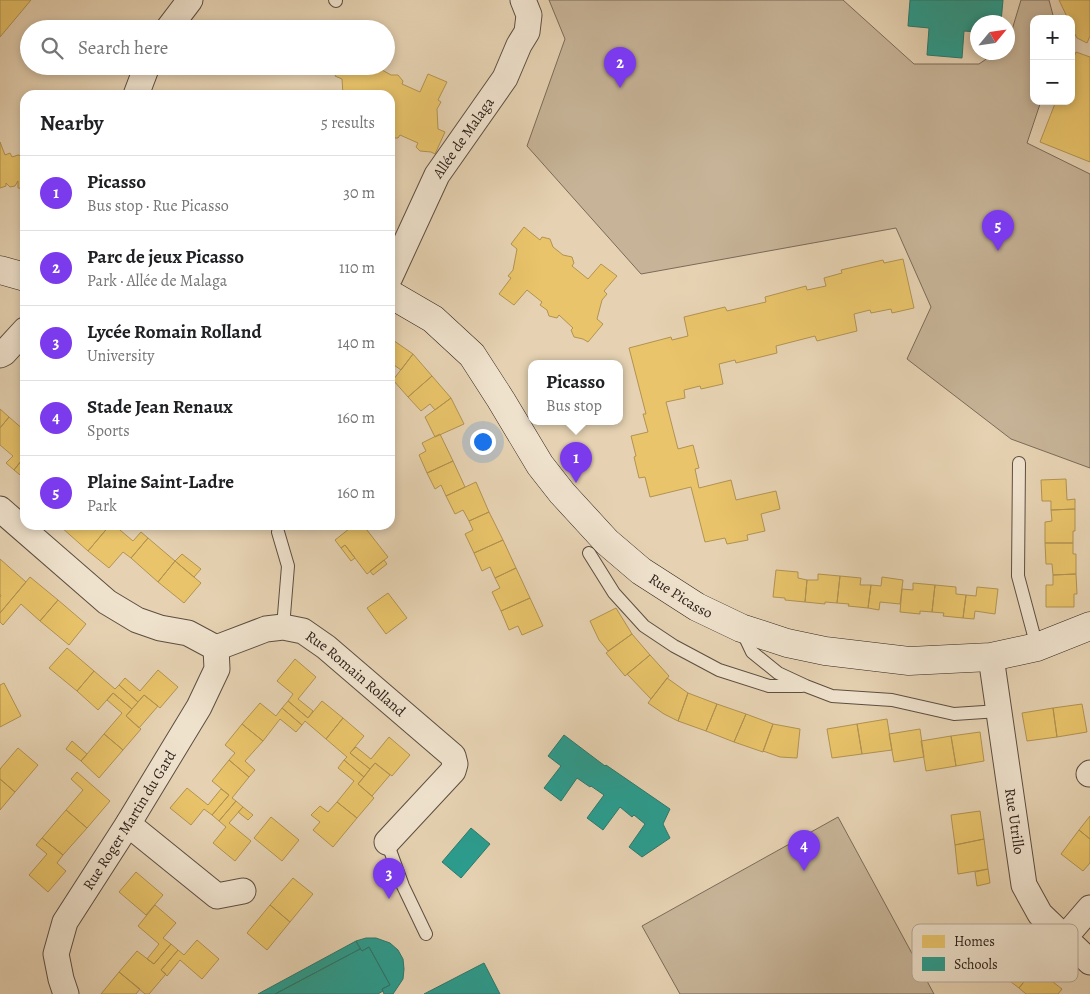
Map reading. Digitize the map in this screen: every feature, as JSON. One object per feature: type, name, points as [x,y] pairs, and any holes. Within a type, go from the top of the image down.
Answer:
[{"type":"street","points":[[175,20],[190,0]]},
{"type":"street","name":"Allée de Malaga","points":[[395,266],[437,175],[505,78],[526,32],[530,16],[523,0]]},
{"type":"street","points":[[138,90],[144,75]]},
{"type":"street","points":[[0,270],[20,276]]},
{"type":"street","name":"Rue Picasso","points":[[395,297],[433,319],[472,355],[502,400],[540,465],[562,493],[607,542],[641,571],[689,602],[741,628],[787,643],[825,651],[909,662],[991,657],[1037,647],[1090,626]]},
{"type":"street","points":[[0,355],[20,335]]},
{"type":"street","points":[[0,509],[20,526]]},
{"type":"street","points":[[24,530],[107,602],[137,620],[160,628],[188,633],[216,648]]},
{"type":"street","name":"Rue Romain Rolland","points":[[216,648],[266,629],[283,627],[303,631],[326,647],[453,756],[455,764],[453,771],[387,842]]},
{"type":"street","name":"Rue Roger Martin du Gard","points":[[66,994],[56,954],[65,922],[128,824],[199,707],[217,670],[216,648]]},
{"type":"street","name":"Rue Utrillo","points":[[991,657],[1024,884],[1040,914],[1051,924]]},
{"type":"street","points":[[128,824],[218,896],[242,891]]},
{"type":"street","points":[[1077,924],[1090,908]]},
{"type":"street","name":"Rue Utrillo","points":[[1078,950],[1090,962]]},
{"type":"lane","points":[[1019,463],[1018,576],[1037,647]]},
{"type":"lane","points":[[278,532],[288,566],[283,627]]},
{"type":"lane","points":[[588,553],[614,593],[644,626],[674,646],[719,670],[769,686],[806,686]]},
{"type":"lane","points":[[741,628],[752,652],[778,673],[832,696],[892,700],[954,714],[999,711]]},
{"type":"lane","points":[[387,842],[403,886],[426,934]]},
{"type":"shaded area","points":[[549,0],[843,0],[914,64],[979,64],[985,60],[1015,60],[1015,20],[1021,0],[1049,0],[1053,15],[1030,15],[1030,105],[1040,105],[1027,143],[1090,174],[1090,468],[1011,439],[907,359],[931,307],[896,228],[641,274],[527,146],[565,39]]},
{"type":"shaded area","points":[[838,817],[912,953],[912,982],[927,982],[934,994],[680,994],[642,926]]},
{"type":"building: Homes","points":[[0,0],[31,0],[0,37]]},
{"type":"building: Homes","points":[[1059,0],[1090,0],[1090,36],[1087,43],[1077,38],[1075,34],[1075,15],[1066,15]]},
{"type":"building: Homes","points":[[1076,52],[1090,57],[1090,162],[1040,142],[1054,105],[1075,105]]},
{"type":"building: Homes","points":[[428,74],[447,82],[438,100],[441,102],[437,109],[438,129],[445,132],[435,154],[420,151],[416,147],[418,143],[400,135],[398,138],[395,138],[395,90],[343,90],[342,79],[335,76],[398,75],[403,81],[402,84],[420,92]]},
{"type":"building: Homes","points":[[0,142],[5,155],[10,153],[12,157],[20,156],[20,188],[18,188],[18,181],[15,186],[10,187],[6,183],[6,186],[0,188]]},
{"type":"building: Homes","points":[[524,227],[540,240],[542,237],[550,239],[553,247],[563,255],[572,257],[574,263],[572,266],[588,279],[601,264],[617,276],[604,291],[607,294],[602,300],[597,319],[603,324],[588,342],[574,337],[571,330],[573,328],[559,315],[557,318],[549,316],[547,310],[540,305],[542,302],[527,290],[514,305],[499,294],[511,278],[508,276],[513,270],[517,249],[511,244]]},
{"type":"building: Homes","points":[[903,259],[914,308],[892,313],[891,309],[871,313],[870,310],[854,314],[857,331],[817,341],[815,336],[776,346],[777,353],[736,363],[735,360],[719,364],[723,384],[701,389],[700,386],[684,390],[685,398],[666,402],[678,449],[693,445],[699,468],[695,469],[699,488],[731,480],[736,500],[776,491],[780,509],[761,514],[765,531],[747,535],[748,540],[727,544],[725,538],[705,542],[691,487],[650,497],[645,477],[639,478],[631,436],[648,432],[643,414],[646,414],[629,348],[671,337],[672,340],[688,336],[684,317],[725,307],[727,311],[766,302],[765,297],[806,286],[807,290],[826,286],[824,278],[842,273],[841,270],[883,260],[884,263]]},
{"type":"building: Homes","points":[[395,341],[413,354],[401,370],[395,366]]},
{"type":"building: Homes","points":[[413,354],[432,376],[408,397],[395,382],[395,377]]},
{"type":"building: Homes","points":[[432,376],[451,398],[435,410],[430,404],[421,411],[408,397]]},
{"type":"building: Homes","points":[[451,398],[464,424],[435,437],[425,417]]},
{"type":"building: Homes","points":[[0,409],[9,417],[0,428]]},
{"type":"building: Homes","points":[[9,417],[20,427],[20,462],[14,470],[6,463],[13,456],[0,445],[0,428]]},
{"type":"building: Homes","points":[[440,434],[453,461],[427,473],[419,455],[426,451],[422,443]]},
{"type":"building: Homes","points":[[453,461],[465,487],[446,496],[441,485],[435,489],[427,473]]},
{"type":"building: Homes","points":[[20,462],[20,475],[14,470]]},
{"type":"building: Homes","points":[[1066,479],[1067,500],[1075,499],[1075,509],[1051,510],[1051,501],[1042,501],[1041,480]]},
{"type":"building: Homes","points":[[476,482],[489,512],[469,521],[463,510],[455,514],[446,496]]},
{"type":"building: Homes","points":[[1075,509],[1073,543],[1045,543],[1045,522],[1052,521],[1051,510]]},
{"type":"building: Homes","points":[[489,512],[503,540],[474,553],[465,534],[473,530],[469,521]]},
{"type":"building: Homes","points":[[64,530],[106,530],[88,551]]},
{"type":"building: Homes","points":[[106,530],[120,530],[133,541],[141,532],[148,538],[131,558],[123,552],[109,568],[88,551]]},
{"type":"building: Homes","points":[[348,530],[367,530],[388,557],[367,574],[345,545],[341,548],[335,540]]},
{"type":"building: Homes","points":[[148,538],[175,561],[158,582],[131,558]]},
{"type":"building: Homes","points":[[503,540],[516,568],[495,578],[490,567],[482,571],[474,553]]},
{"type":"building: Homes","points":[[1045,543],[1073,543],[1073,554],[1076,554],[1076,574],[1053,575],[1052,564],[1046,564]]},
{"type":"building: Homes","points":[[345,545],[355,558],[351,561],[341,548]]},
{"type":"building: Homes","points":[[182,554],[201,569],[194,577],[175,561]]},
{"type":"building: Homes","points":[[0,559],[26,582],[0,613],[1,596]]},
{"type":"building: Homes","points":[[384,560],[387,564],[373,575],[370,571]]},
{"type":"building: Homes","points":[[175,561],[201,583],[184,603],[158,582]]},
{"type":"building: Homes","points":[[516,568],[530,598],[501,611],[492,592],[500,588],[495,578]]},
{"type":"building: Homes","points":[[776,570],[798,572],[798,578],[807,580],[805,602],[773,597]]},
{"type":"building: Homes","points":[[818,574],[840,576],[837,603],[805,602],[807,580],[818,580]]},
{"type":"building: Homes","points":[[1076,574],[1077,594],[1074,594],[1074,607],[1046,607],[1046,585],[1053,585],[1053,575]]},
{"type":"building: Homes","points":[[840,576],[861,578],[860,585],[871,585],[868,608],[837,603]]},
{"type":"building: Homes","points":[[30,577],[58,600],[40,621],[21,604],[3,625],[0,622],[0,613]]},
{"type":"building: Homes","points":[[882,577],[903,580],[900,604],[880,602],[879,610],[868,608],[871,585],[881,586]]},
{"type":"building: Homes","points":[[913,583],[935,585],[932,612],[920,611],[920,614],[900,612],[902,589],[913,590]]},
{"type":"building: Homes","points":[[935,585],[956,587],[956,594],[966,595],[963,618],[943,616],[944,613],[932,612]]},
{"type":"building: Homes","points":[[977,587],[998,589],[995,614],[975,611],[974,619],[963,618],[966,595],[976,596]]},
{"type":"building: Homes","points":[[388,593],[407,618],[386,634],[367,608]]},
{"type":"building: Homes","points":[[530,598],[543,626],[522,635],[518,626],[509,630],[501,611]]},
{"type":"building: Homes","points":[[58,600],[86,624],[69,645],[40,621]]},
{"type":"building: Homes","points":[[616,608],[632,634],[608,651],[599,640],[590,621]]},
{"type":"building: Homes","points":[[632,634],[650,655],[625,676],[606,653]]},
{"type":"building: Homes","points":[[67,648],[94,671],[77,691],[49,668]]},
{"type":"building: Homes","points":[[650,655],[669,676],[651,699],[627,674]]},
{"type":"building: Homes","points":[[295,659],[316,677],[298,699],[313,711],[308,718],[288,701],[293,694],[277,681]]},
{"type":"building: Homes","points":[[158,670],[178,687],[160,708],[144,695],[138,702],[119,685],[125,678],[140,691]]},
{"type":"building: Homes","points":[[94,671],[115,689],[119,685],[138,702],[132,709],[113,693],[98,710],[77,691]]},
{"type":"building: Homes","points":[[667,678],[688,693],[678,721],[648,703]]},
{"type":"building: Homes","points":[[4,683],[21,716],[0,727],[0,685]]},
{"type":"building: Homes","points":[[113,693],[132,709],[126,716],[141,729],[123,750],[104,734],[122,713],[107,700]]},
{"type":"building: Homes","points":[[688,693],[717,704],[706,731],[678,721]]},
{"type":"building: Homes","points":[[144,695],[158,706],[139,728],[126,716]]},
{"type":"building: Homes","points":[[288,701],[308,718],[322,701],[343,718],[326,739],[305,721],[302,725],[282,708]]},
{"type":"building: Homes","points":[[260,703],[276,716],[282,708],[302,725],[296,732],[280,719],[263,741],[242,724]]},
{"type":"building: Homes","points":[[717,704],[746,714],[734,742],[706,731]]},
{"type":"building: Homes","points":[[1082,704],[1087,732],[1057,737],[1053,708]]},
{"type":"building: Homes","points":[[1053,708],[1057,737],[1027,741],[1022,713]]},
{"type":"building: Homes","points":[[746,714],[773,724],[763,752],[734,742]]},
{"type":"building: Homes","points":[[343,718],[364,736],[350,753],[370,769],[364,777],[344,760],[347,757],[326,739]]},
{"type":"building: Homes","points":[[887,719],[892,750],[862,754],[857,724]]},
{"type":"building: Homes","points":[[242,724],[263,741],[245,761],[255,770],[249,777],[229,760],[235,753],[225,745]]},
{"type":"building: Homes","points":[[773,724],[800,729],[797,758],[780,757],[763,751]]},
{"type":"building: Homes","points":[[857,724],[862,754],[832,758],[827,729]]},
{"type":"building: Homes","points":[[920,729],[924,757],[894,762],[889,734]]},
{"type":"building: Homes","points":[[980,732],[984,761],[956,766],[951,736]]},
{"type":"building: Homes","points":[[104,734],[123,750],[99,778],[81,761]]},
{"type":"building: Homes","points":[[951,736],[956,766],[926,771],[921,741]]},
{"type":"building: Homes","points":[[389,737],[410,755],[392,776],[375,763],[370,769],[350,753],[356,747],[371,759]]},
{"type":"building: Homes","points":[[72,741],[87,754],[81,761],[66,749]]},
{"type":"building: Homes","points":[[18,748],[38,765],[15,792],[0,779],[0,769]]},
{"type":"building: Homes","points":[[229,760],[249,777],[232,798],[236,801],[219,821],[212,815],[229,795],[212,781]]},
{"type":"building: Homes","points":[[344,760],[364,777],[358,784],[374,798],[357,818],[337,802],[354,781],[338,768]]},
{"type":"building: Homes","points":[[375,763],[390,775],[372,796],[358,784]]},
{"type":"building: Homes","points":[[77,772],[110,801],[87,828],[66,810],[83,790],[71,779]]},
{"type":"building: Homes","points":[[0,779],[15,792],[0,810]]},
{"type":"building: Homes","points":[[187,788],[208,805],[221,789],[229,795],[212,815],[204,809],[191,825],[170,808]]},
{"type":"building: Homes","points":[[236,801],[243,807],[229,823],[251,841],[235,861],[213,843],[226,827],[219,821]]},
{"type":"building: Homes","points":[[337,802],[357,818],[333,847],[313,830],[320,822],[311,815],[320,806],[328,812]]},
{"type":"building: Homes","points":[[243,807],[253,815],[248,820],[238,812]]},
{"type":"building: Homes","points":[[66,810],[87,828],[63,855],[42,838]]},
{"type":"building: Homes","points":[[980,811],[984,839],[955,845],[951,815]]},
{"type":"building: Homes","points":[[1090,816],[1090,839],[1079,830]]},
{"type":"building: Homes","points":[[271,817],[299,840],[282,861],[254,838]]},
{"type":"building: Homes","points":[[1079,830],[1090,839],[1090,863],[1083,871],[1061,854]]},
{"type":"building: Homes","points":[[42,838],[63,855],[57,863],[66,871],[48,892],[29,875],[47,854],[36,845]]},
{"type":"building: Homes","points":[[984,839],[988,869],[958,874],[955,845]]},
{"type":"building: Homes","points":[[988,869],[990,883],[977,886],[975,872]]},
{"type":"building: Homes","points":[[136,872],[163,895],[146,915],[119,892]]},
{"type":"building: Homes","points":[[293,878],[313,894],[290,922],[270,905]]},
{"type":"building: Homes","points":[[155,905],[176,923],[163,938],[171,944],[154,964],[147,959],[159,944],[138,926]]},
{"type":"building: Homes","points":[[270,905],[290,922],[267,950],[247,933]]},
{"type":"building: Homes","points":[[197,940],[219,959],[202,979],[180,960],[167,976],[161,970],[178,950],[184,955]]},
{"type":"building: Homes","points":[[171,944],[178,950],[161,970],[166,974],[149,994],[145,994],[119,972],[137,951],[154,964]]},
{"type":"building: Homes","points":[[119,972],[140,989],[136,994],[101,994]]},
{"type":"building: Homes","points":[[1011,982],[1024,982],[1019,988]]},
{"type":"building: Homes","points":[[1024,982],[1053,982],[1062,989],[1058,994],[1026,994],[1019,988]]},
{"type":"building: Schools","points":[[910,0],[1003,0],[1002,15],[970,15],[970,31],[964,31],[962,58],[927,55],[929,28],[908,26]]},
{"type":"building: Schools","points":[[564,735],[605,766],[670,809],[663,824],[670,838],[642,857],[629,847],[645,824],[634,815],[632,817],[620,807],[603,830],[587,818],[604,795],[577,778],[561,801],[544,788],[561,766],[548,756]]},
{"type":"building: Schools","points":[[471,828],[490,844],[461,878],[442,862]]},
{"type":"building: Schools","points":[[376,938],[390,943],[398,950],[403,959],[403,979],[393,994],[384,994],[382,989],[390,985],[369,947],[362,951],[356,941]]},
{"type":"building: Schools","points":[[356,941],[360,949],[275,994],[258,994]]},
{"type":"building: Schools","points":[[369,947],[390,985],[382,989],[383,991],[378,994],[275,994],[360,949],[362,951]]},
{"type":"building: Schools","points":[[484,963],[500,994],[424,994]]},
{"type":"place","name":"Parc de jeux Picasso","points":[[620,88]]},
{"type":"place","name":"Plaine Saint-Ladre","points":[[998,251]]},
{"type":"place","name":"Picasso","points":[[576,483]]},
{"type":"place","name":"Stade Jean Renaux","points":[[804,871]]},
{"type":"place","name":"Lycée Romain Rolland","points":[[389,899]]}]
